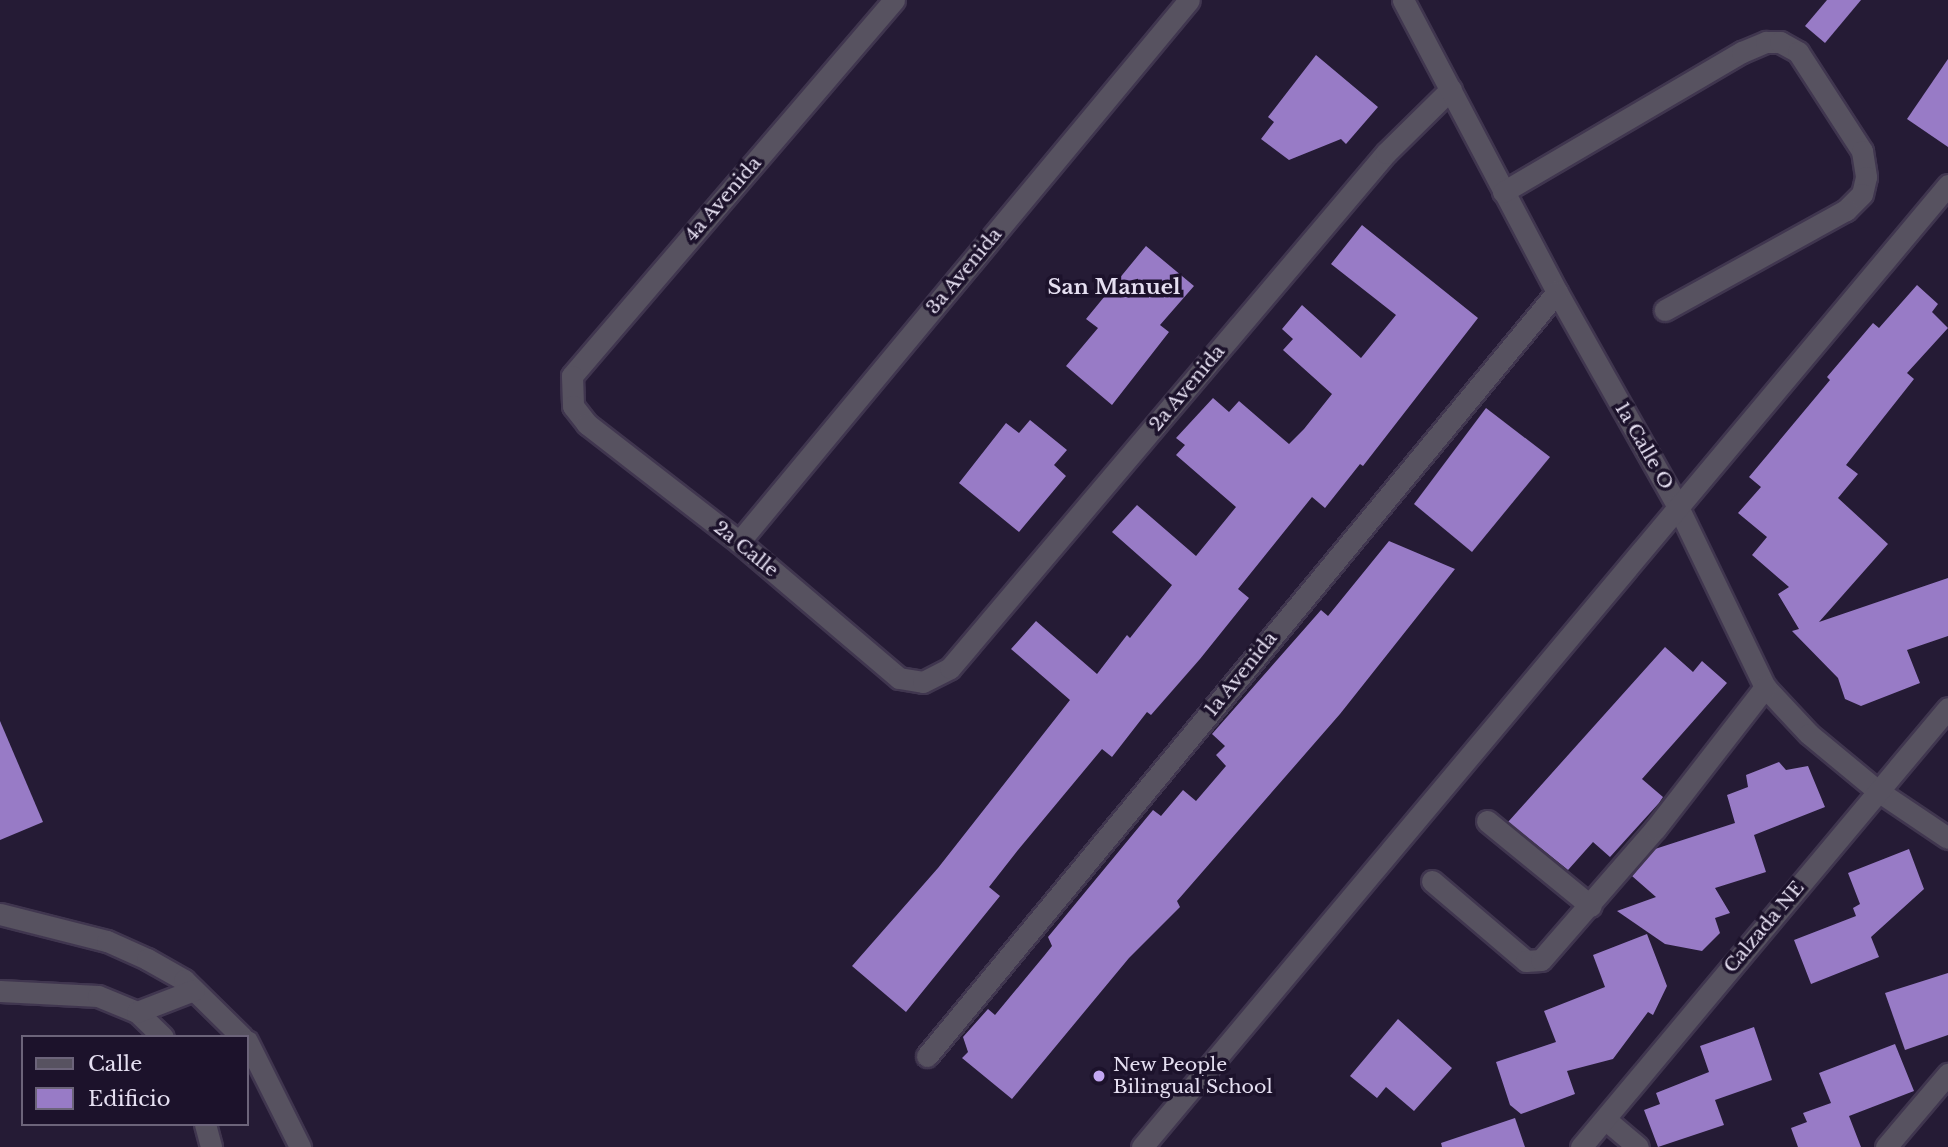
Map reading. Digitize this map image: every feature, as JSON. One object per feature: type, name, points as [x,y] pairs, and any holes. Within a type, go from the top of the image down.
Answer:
[{"type":"street","name":"4a Avenida","points":[[573,406],[572,376],[894,0]]},
{"type":"street","name":"3a Avenida","points":[[739,542],[1189,0]]},
{"type":"street","name":"1a Calle O","points":[[1402,0],[1557,292],[1677,505],[1765,687],[1809,734],[1878,791],[1948,838]]},
{"type":"street","points":[[1503,192],[1742,52],[1766,42],[1780,42],[1798,52],[1862,151],[1867,177],[1862,194],[1846,210],[1665,310]]},
{"type":"street","name":"2a Avenida","points":[[923,682],[950,668],[1386,153],[1451,89]]},
{"type":"street","points":[[1142,1147],[1677,505],[1948,185]]},
{"type":"street","name":"1a Avenida","points":[[927,1056],[1557,292]]},
{"type":"street","name":"2a Calle","points":[[573,406],[587,424],[739,542],[899,678],[923,682]]},
{"type":"street","points":[[1432,880],[1526,961],[1541,960],[1591,906],[1765,687]]},
{"type":"street","name":"Calzada NE","points":[[1581,1147],[1948,708]]},
{"type":"street","points":[[1487,821],[1591,906]]},
{"type":"street","points":[[0,914],[107,941],[147,959],[194,990],[240,1035]]},
{"type":"street","points":[[137,1012],[194,990]]},
{"type":"street","points":[[0,991],[98,996],[137,1012],[161,1035]]},
{"type":"street","points":[[248,1043],[271,1082],[299,1147]]},
{"type":"street","points":[[1886,1147],[1948,1074]]},
{"type":"street","points":[[1605,1118],[1638,1147]]},
{"type":"street","points":[[206,1126],[211,1147]]},
{"type":"building","points":[[1827,0],[1861,0],[1825,43],[1805,26]]},
{"type":"building","points":[[1316,55],[1378,107],[1346,144],[1341,139],[1289,160],[1261,139],[1274,122],[1268,117]]},
{"type":"building","points":[[1948,59],[1948,147],[1907,119]]},
{"type":"building","points":[[1362,225],[1478,318],[1363,466],[1360,464],[1325,508],[1312,497],[1238,589],[1249,598],[1200,659],[1151,715],[1147,712],[1112,757],[1102,749],[1018,850],[989,887],[1000,896],[906,1012],[852,966],[938,868],[1070,700],[1011,649],[1036,621],[1097,674],[1127,635],[1130,638],[1172,585],[1112,532],[1137,505],[1196,556],[1236,507],[1176,455],[1185,445],[1176,438],[1213,398],[1229,412],[1239,401],[1289,444],[1304,429],[1332,394],[1283,350],[1293,339],[1282,329],[1302,305],[1361,358],[1396,315],[1331,264]]},
{"type":"building","points":[[1146,246],[1194,286],[1160,325],[1169,332],[1112,405],[1066,366],[1098,328],[1086,319]]},
{"type":"building","points":[[1917,285],[1938,304],[1932,312],[1948,328],[1907,373],[1914,379],[1846,465],[1858,474],[1838,498],[1888,544],[1819,622],[1948,578],[1948,636],[1907,650],[1920,683],[1861,706],[1845,699],[1838,678],[1792,631],[1799,629],[1778,594],[1789,587],[1752,555],[1767,537],[1738,513],[1761,487],[1749,477],[1830,380],[1827,377],[1873,323],[1879,328]]},
{"type":"building","points":[[1486,408],[1550,457],[1472,552],[1414,504]]},
{"type":"building","points":[[1030,420],[1067,450],[1054,465],[1066,476],[1019,532],[959,483],[1006,423],[1019,433]]},
{"type":"building","points":[[1389,541],[1455,569],[1340,714],[1177,901],[1180,907],[1129,958],[1012,1099],[962,1058],[968,1052],[963,1037],[988,1009],[995,1015],[1052,946],[1048,937],[1153,810],[1161,816],[1183,790],[1196,801],[1226,766],[1216,755],[1225,746],[1212,734],[1321,610],[1328,616]]},
{"type":"building","points":[[1665,647],[1693,672],[1702,661],[1727,683],[1642,779],[1663,797],[1659,803],[1610,857],[1593,842],[1568,870],[1508,822]]},
{"type":"building","points":[[0,721],[43,822],[0,840]]},
{"type":"building","points":[[1779,762],[1786,770],[1808,766],[1825,807],[1754,835],[1766,872],[1715,888],[1730,913],[1715,918],[1720,933],[1702,951],[1665,944],[1617,911],[1656,897],[1632,876],[1655,849],[1735,823],[1727,795],[1748,787],[1746,775]]},
{"type":"building","points":[[1909,849],[1924,889],[1871,937],[1879,957],[1811,984],[1794,940],[1856,916],[1853,908],[1860,904],[1848,873]]},
{"type":"building","points":[[1647,934],[1667,986],[1653,1015],[1648,1012],[1613,1059],[1567,1071],[1575,1094],[1521,1114],[1510,1105],[1496,1062],[1556,1042],[1544,1011],[1605,987],[1593,955]]},
{"type":"building","points":[[1948,973],[1948,1035],[1905,1050],[1885,993]]},
{"type":"building","points":[[1398,1019],[1452,1068],[1414,1111],[1386,1087],[1377,1098],[1350,1076]]},
{"type":"building","points":[[1754,1027],[1772,1080],[1715,1100],[1724,1125],[1658,1147],[1644,1110],[1660,1104],[1656,1093],[1709,1072],[1700,1046]]},
{"type":"building","points":[[1895,1044],[1914,1091],[1849,1116],[1861,1147],[1798,1147],[1791,1128],[1807,1122],[1803,1113],[1831,1103],[1819,1073]]},
{"type":"building","points":[[1515,1118],[1525,1147],[1442,1147],[1441,1143]]},
{"type":"place","name":"New People Bilingual School","points":[[1099,1076]]},
{"type":"district","name":"San Manuel","points":[[1114,287]]}]
